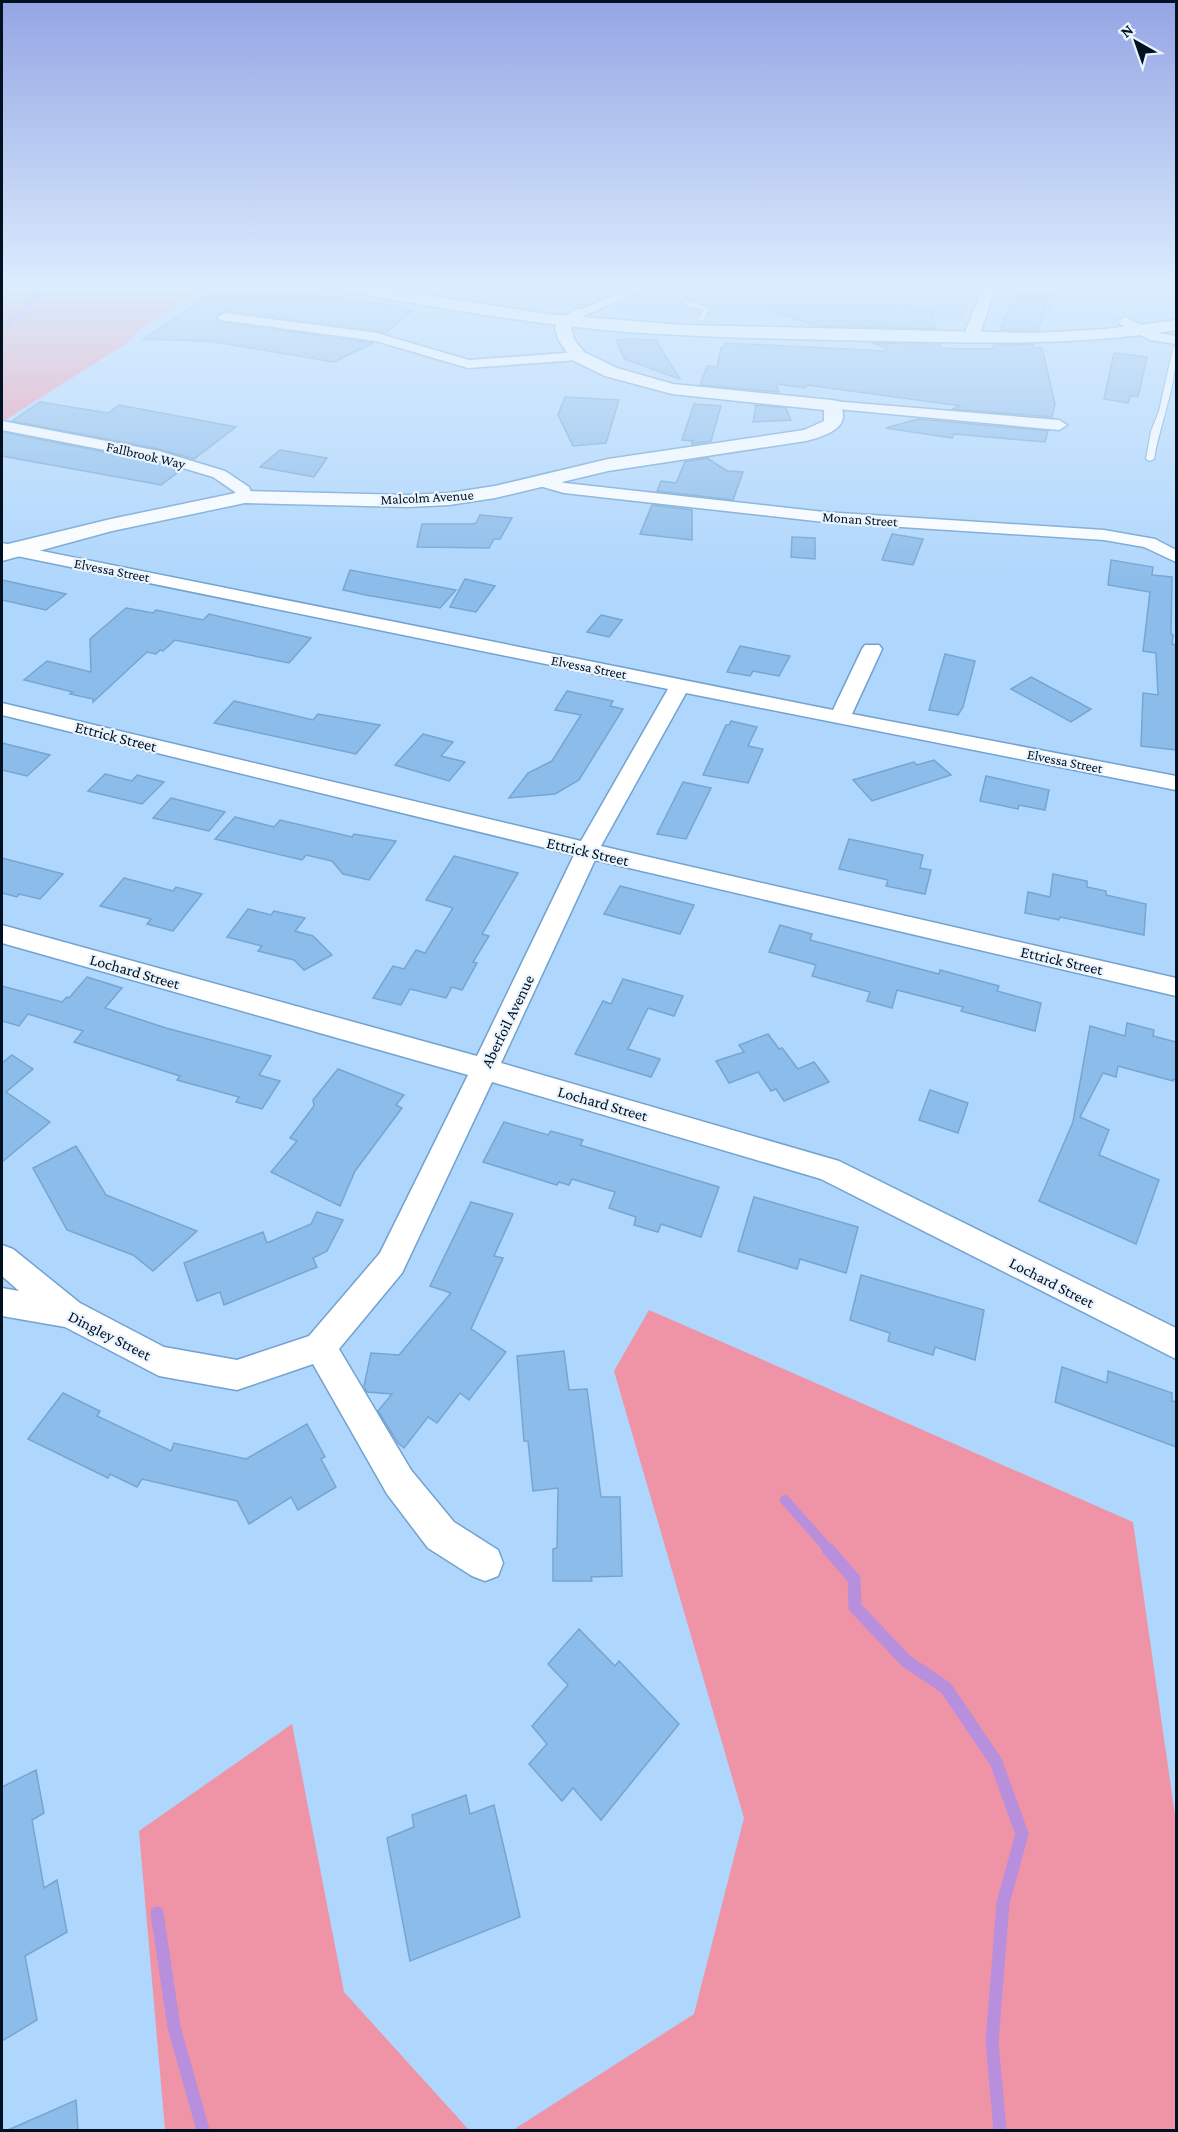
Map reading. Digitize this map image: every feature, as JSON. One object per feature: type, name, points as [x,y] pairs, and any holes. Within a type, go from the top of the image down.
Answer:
[{"type":"main road","points":[[659,385],[672,389],[832,405]]},
{"type":"main road","name":"Malcolm Avenue","points":[[5,551],[111,525],[245,497],[408,501],[449,499],[542,482],[608,465],[806,435],[823,430],[833,423],[835,414],[832,405]]},
{"type":"street","points":[[832,405],[1059,425]]},
{"type":"street","name":"Fallbrook Way","points":[[2,426],[159,456],[219,474],[243,490],[245,497]]},
{"type":"street","name":"Monan Street","points":[[542,482],[564,488],[824,517],[1104,535],[1149,543],[1176,557]]},
{"type":"street","name":"Elvessa Street","points":[[5,551],[1176,783]]},
{"type":"street","points":[[840,718],[872,649]]},
{"type":"street","name":"Aberfoil Avenue","points":[[320,1347],[391,1263],[582,866],[587,850],[680,686]]},
{"type":"street","name":"Ettrick Street","points":[[2,709],[587,850],[1176,987]]},
{"type":"street","name":"Lochard Street","points":[[2,934],[484,1069],[829,1169],[1176,1344]]},
{"type":"street","points":[[2,1258],[70,1312]]},
{"type":"street","name":"Dingley Street","points":[[2,1302],[70,1312],[159,1361],[237,1375],[320,1347]]},
{"type":"street","points":[[320,1347],[399,1482],[441,1535],[485,1563]]},
{"type":"lane","points":[[1150,459],[1155,431],[1163,411],[1168,385]]},
{"type":"shaded area","points":[[2,385],[60,385],[2,422]]},
{"type":"shaded area","points":[[649,1310],[1133,1522],[1176,1822],[1176,2130],[513,2130],[694,2014],[744,1818],[614,1371]]},
{"type":"shaded area","points":[[292,1724],[344,1992],[469,2130],[165,2130],[139,1831]]},
{"type":"building","points":[[706,385],[777,385],[779,392]]},
{"type":"building","points":[[787,385],[807,385],[805,388]]},
{"type":"building","points":[[811,385],[1051,385],[1055,404],[1052,417],[952,409],[961,406]]},
{"type":"building","points":[[1107,385],[1141,385],[1138,397],[1130,396],[1128,403],[1104,399]]},
{"type":"building","points":[[565,397],[619,400],[606,443],[573,446],[558,415]]},
{"type":"building","points":[[40,402],[108,413],[119,405],[236,427],[194,459],[159,449],[12,421]]},
{"type":"building","points":[[694,404],[721,406],[711,441],[692,444],[693,441],[682,440]]},
{"type":"building","points":[[754,405],[786,408],[791,420],[753,422],[756,406]]},
{"type":"building","points":[[918,419],[1048,431],[1045,442],[954,434],[952,438],[886,428]]},
{"type":"building","points":[[2,432],[155,462],[181,470],[161,485],[2,456]]},
{"type":"building","points":[[280,450],[327,458],[314,477],[260,467]]},
{"type":"building","points":[[707,458],[727,471],[743,472],[733,500],[657,491],[661,481],[676,483],[685,462]]},
{"type":"building","points":[[652,505],[692,510],[692,540],[640,534]]},
{"type":"building","points":[[480,515],[512,518],[500,539],[494,539],[489,548],[417,547],[422,524],[472,524],[476,523]]},
{"type":"building","points":[[892,534],[923,539],[913,565],[882,560]]},
{"type":"building","points":[[792,537],[815,538],[815,559],[791,557]]},
{"type":"building","points":[[1111,560],[1153,567],[1152,575],[1172,577],[1171,634],[1173,635],[1172,644],[1176,645],[1176,750],[1141,746],[1143,693],[1158,695],[1156,653],[1143,651],[1150,592],[1108,585]]},
{"type":"building","points":[[350,570],[456,590],[440,608],[366,595],[343,590]]},
{"type":"building","points":[[465,579],[495,586],[476,612],[450,607]]},
{"type":"building","points":[[2,580],[66,594],[46,610],[2,600]]},
{"type":"building","points":[[126,608],[153,613],[156,610],[203,620],[209,614],[311,638],[289,663],[175,640],[156,654],[147,652],[93,702],[93,699],[70,694],[73,692],[24,680],[47,661],[91,672],[90,639]]},
{"type":"building","points":[[601,615],[622,620],[609,637],[587,632]]},
{"type":"building","points":[[740,646],[790,656],[779,676],[753,671],[750,676],[727,672]]},
{"type":"building","points":[[945,654],[975,661],[963,707],[958,715],[929,710]]},
{"type":"building","points":[[1031,677],[1091,709],[1071,722],[1011,689]]},
{"type":"building","points":[[567,691],[613,701],[610,706],[623,709],[579,780],[555,794],[509,798],[528,773],[552,761],[581,715],[555,710]]},
{"type":"building","points":[[234,701],[313,720],[318,714],[380,725],[356,754],[214,723]]},
{"type":"building","points":[[731,721],[757,727],[748,746],[763,749],[748,783],[703,775],[726,725],[729,725]]},
{"type":"building","points":[[423,734],[453,742],[441,756],[465,762],[449,781],[395,765]]},
{"type":"building","points":[[2,743],[50,755],[27,776],[2,770]]},
{"type":"building","points":[[934,760],[951,775],[872,801],[853,780],[914,762],[917,765]]},
{"type":"building","points":[[105,774],[132,781],[137,775],[164,782],[142,804],[88,791]]},
{"type":"building","points":[[986,776],[1049,790],[1045,810],[1019,805],[1018,809],[980,801]]},
{"type":"building","points":[[683,782],[711,788],[686,839],[657,834]]},
{"type":"building","points":[[171,798],[225,812],[209,831],[153,818]]},
{"type":"building","points":[[235,817],[274,827],[280,820],[352,837],[354,834],[396,841],[369,880],[343,874],[332,861],[306,855],[302,860],[215,839]]},
{"type":"building","points":[[849,839],[923,855],[920,868],[931,870],[925,894],[886,886],[888,880],[839,869]]},
{"type":"building","points":[[454,856],[518,873],[482,934],[489,936],[473,962],[477,963],[462,990],[452,987],[446,998],[410,989],[401,1005],[373,998],[393,966],[404,969],[416,950],[425,953],[453,908],[426,900]]},
{"type":"building","points":[[2,858],[63,874],[40,899],[19,894],[17,897],[2,893]]},
{"type":"building","points":[[1053,874],[1087,881],[1087,887],[1106,891],[1106,895],[1146,904],[1144,935],[1060,917],[1059,920],[1025,913],[1028,892],[1050,897]]},
{"type":"building","points":[[124,878],[173,891],[176,887],[202,894],[173,931],[147,924],[151,919],[100,906]]},
{"type":"building","points":[[620,886],[694,905],[680,934],[604,914]]},
{"type":"building","points":[[248,909],[271,915],[274,911],[305,918],[295,931],[313,936],[332,955],[304,970],[294,960],[258,951],[262,946],[227,937]]},
{"type":"building","points":[[780,925],[812,934],[810,940],[939,974],[940,970],[999,986],[997,991],[1041,1003],[1035,1031],[961,1011],[963,1007],[897,990],[892,1008],[867,1001],[870,992],[812,976],[816,965],[769,952]]},
{"type":"building","points":[[87,977],[122,988],[105,1008],[166,1028],[271,1056],[259,1075],[280,1081],[262,1109],[236,1102],[239,1097],[177,1080],[180,1076],[74,1042],[83,1031],[28,1014],[19,1026],[2,1021],[2,986],[62,1002],[67,997],[69,998]]},
{"type":"building","points":[[623,979],[683,996],[674,1016],[648,1008],[628,1049],[660,1059],[651,1077],[575,1054],[603,1001],[611,1004]]},
{"type":"building","points":[[1127,1023],[1154,1030],[1153,1036],[1176,1042],[1176,1080],[1118,1066],[1116,1077],[1103,1073],[1080,1117],[1109,1130],[1099,1155],[1159,1180],[1136,1244],[1039,1201],[1073,1122],[1090,1026],[1125,1036]]},
{"type":"building","points":[[768,1034],[798,1069],[814,1062],[829,1082],[784,1101],[776,1089],[771,1091],[758,1072],[729,1083],[716,1061],[744,1052],[739,1045]]},
{"type":"building","points":[[12,1055],[33,1069],[6,1092],[50,1122],[2,1162],[2,1063]]},
{"type":"building","points":[[338,1069],[404,1095],[396,1105],[402,1108],[355,1171],[340,1206],[271,1172],[297,1141],[290,1138],[314,1106],[313,1100]]},
{"type":"building","points":[[930,1090],[968,1103],[958,1133],[919,1120]]},
{"type":"building","points":[[504,1122],[548,1135],[551,1131],[583,1140],[580,1145],[719,1187],[701,1237],[661,1224],[658,1232],[634,1225],[636,1217],[609,1208],[615,1192],[572,1179],[569,1185],[559,1182],[557,1185],[483,1162]]},
{"type":"building","points":[[76,1146],[106,1195],[197,1231],[153,1271],[133,1255],[67,1230],[33,1168]]},
{"type":"building","points":[[754,1197],[858,1227],[846,1273],[800,1259],[797,1269],[738,1251]]},
{"type":"building","points":[[471,1202],[513,1214],[494,1256],[503,1258],[471,1329],[506,1352],[469,1400],[460,1393],[437,1423],[428,1417],[404,1448],[398,1443],[378,1411],[392,1394],[367,1392],[364,1386],[371,1353],[399,1355],[451,1293],[430,1286]]},
{"type":"building","points":[[317,1212],[343,1220],[327,1251],[313,1258],[317,1267],[224,1305],[220,1292],[197,1301],[184,1263],[263,1232],[267,1243],[311,1224]]},
{"type":"building","points":[[861,1275],[984,1310],[975,1360],[935,1347],[933,1355],[888,1341],[890,1333],[850,1320]]},
{"type":"building","points":[[564,1351],[569,1390],[587,1389],[601,1497],[620,1497],[622,1576],[591,1577],[592,1581],[553,1581],[553,1549],[557,1548],[558,1488],[533,1491],[528,1441],[524,1441],[517,1356]]},
{"type":"building","points":[[1062,1367],[1107,1383],[1108,1371],[1172,1393],[1172,1401],[1176,1402],[1176,1447],[1055,1402]]},
{"type":"building","points":[[63,1393],[100,1411],[97,1416],[171,1451],[174,1443],[246,1459],[307,1424],[325,1457],[321,1459],[336,1487],[298,1510],[291,1497],[249,1524],[237,1501],[142,1479],[137,1487],[110,1474],[108,1478],[28,1439]]},
{"type":"building","points":[[579,1629],[615,1666],[619,1661],[679,1724],[601,1820],[573,1788],[562,1801],[529,1764],[547,1744],[532,1726],[568,1685],[548,1664]]},
{"type":"building","points":[[36,1770],[44,1813],[32,1820],[44,1888],[57,1880],[67,1932],[25,1956],[37,2020],[2,2041],[2,1787]]},
{"type":"building","points":[[466,1795],[470,1814],[494,1805],[520,1917],[410,1961],[387,1838],[414,1827],[412,1815]]},
{"type":"building","points":[[76,2100],[78,2130],[8,2130]]},
{"type":"waterway","points":[[785,1500],[829,1550]]},
{"type":"waterway","points":[[828,1549],[854,1579],[855,1607],[906,1661],[946,1688],[996,1762],[1022,1834],[1003,1903],[992,2042],[1000,2130]]},
{"type":"waterway","points":[[157,1913],[174,2027],[203,2130]]}]
